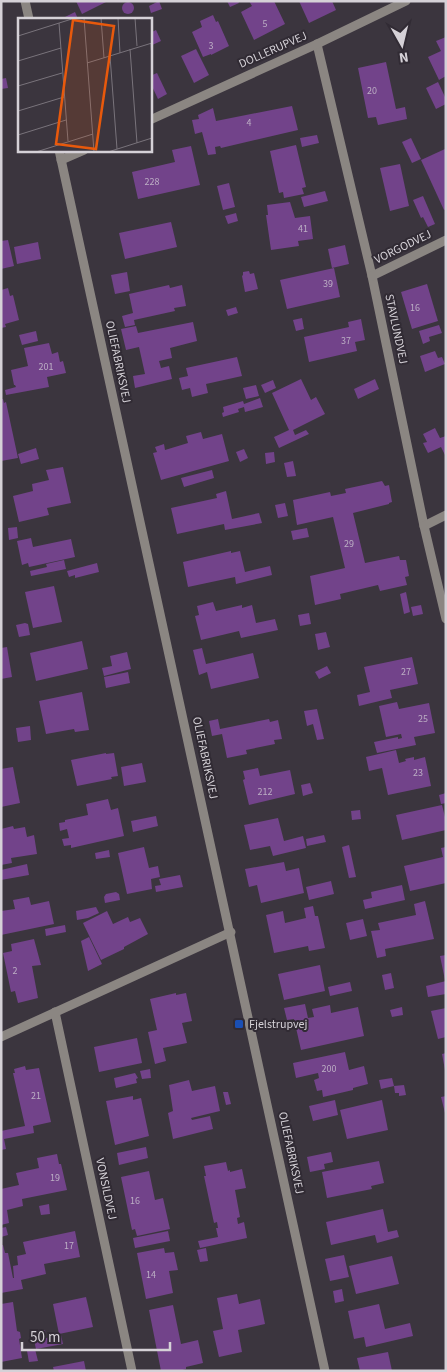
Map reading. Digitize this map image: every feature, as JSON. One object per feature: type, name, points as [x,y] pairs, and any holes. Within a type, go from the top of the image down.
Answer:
[{"type":"street","points":[[25,1],[29,18]]},
{"type":"street","name":"DOLLERUPVEJ","points":[[151,120],[406,1]]},
{"type":"street","name":"STAVLUNDVEJ","points":[[317,44],[372,276],[424,526],[446,619]]},
{"type":"street","name":"OLIEFABRIKSVEJ","points":[[59,151],[326,1371]]},
{"type":"street","points":[[62,160],[82,151]]},
{"type":"street","name":"VORGODVEJ","points":[[372,276],[446,240]]},
{"type":"street","points":[[424,526],[446,516]]},
{"type":"street","points":[[1,1037],[231,932]]},
{"type":"street","name":"VONSILDVEJ","points":[[55,1012],[132,1371]]},
{"type":"building","points":[[76,1],[108,1],[82,14]]},
{"type":"building","points":[[159,1],[162,9],[151,13],[149,6]]},
{"type":"building","points":[[227,1],[238,1],[239,3],[230,7]]},
{"type":"building","points":[[249,1],[274,1],[285,24],[254,40],[241,12],[252,6]]},
{"type":"building","points":[[299,1],[332,1],[336,10],[309,23]]},
{"type":"building","points":[[130,2],[133,3],[133,13],[126,14],[123,13],[122,6],[123,3]]},
{"type":"building","points":[[75,12],[78,18],[63,18]]},
{"type":"building","points":[[213,15],[216,22],[218,21],[229,46],[203,57],[192,32],[202,27],[200,21]]},
{"type":"building","points":[[156,30],[161,41],[151,46],[151,32]]},
{"type":"building","points":[[446,37],[446,76],[439,80],[428,57],[441,51],[436,41]]},
{"type":"building","points":[[196,49],[209,75],[194,83],[181,56]]},
{"type":"building","points":[[386,62],[396,109],[405,107],[407,119],[378,125],[376,117],[368,118],[358,68]]},
{"type":"building","points":[[157,73],[167,94],[158,99],[151,84],[151,76]]},
{"type":"building","points":[[6,78],[8,88],[1,89],[1,79]]},
{"type":"building","points":[[438,82],[446,99],[446,104],[436,109],[426,88]]},
{"type":"building","points":[[292,106],[298,130],[221,148],[220,146],[215,147],[216,154],[208,155],[202,132],[195,134],[192,120],[199,119],[198,115],[213,108],[216,121]]},
{"type":"building","points":[[317,135],[319,143],[302,147],[300,138]]},
{"type":"building","points":[[411,138],[421,159],[412,163],[402,142]]},
{"type":"building","points":[[296,145],[306,187],[302,188],[304,194],[284,198],[283,192],[279,193],[270,151]]},
{"type":"building","points":[[191,146],[200,185],[138,199],[132,172],[175,162],[172,150]]},
{"type":"building","points":[[445,149],[446,209],[444,210],[421,160]]},
{"type":"building","points":[[400,164],[409,206],[390,211],[380,168]]},
{"type":"building","points":[[229,183],[235,207],[223,210],[217,186]]},
{"type":"building","points":[[325,191],[328,201],[304,207],[301,197]]},
{"type":"building","points":[[423,196],[435,224],[428,227],[423,217],[421,218],[413,200]]},
{"type":"building","points":[[290,202],[295,218],[310,216],[313,239],[298,241],[299,246],[271,250],[266,215],[268,215],[267,205]]},
{"type":"building","points":[[236,213],[238,221],[228,224],[225,216]]},
{"type":"building","points":[[171,222],[177,247],[125,259],[119,233]]},
{"type":"building","points":[[8,240],[14,266],[1,269],[1,241]]},
{"type":"building","points":[[38,242],[41,259],[17,264],[14,247]]},
{"type":"building","points":[[345,245],[349,264],[332,268],[328,249]]},
{"type":"building","points":[[334,268],[340,297],[287,309],[280,280]]},
{"type":"building","points":[[249,271],[250,274],[254,273],[258,289],[245,292],[242,276],[243,272]]},
{"type":"building","points":[[127,272],[130,291],[115,294],[111,275]]},
{"type":"building","points":[[427,284],[438,321],[412,329],[401,292]]},
{"type":"building","points":[[169,285],[170,288],[182,285],[186,306],[174,308],[175,311],[134,320],[135,325],[125,327],[122,316],[133,313],[129,294]]},
{"type":"building","points":[[8,288],[10,296],[13,295],[19,320],[5,324],[6,327],[1,328],[1,290]]},
{"type":"building","points":[[236,307],[238,313],[228,316],[226,310]]},
{"type":"building","points":[[302,318],[304,329],[296,331],[293,320]]},
{"type":"building","points":[[361,319],[365,340],[355,342],[357,351],[309,362],[304,337],[349,327],[348,322]]},
{"type":"building","points":[[193,322],[197,341],[170,348],[172,358],[159,361],[161,368],[169,366],[172,379],[135,388],[133,376],[145,374],[139,347],[126,350],[121,329],[136,326],[138,333]]},
{"type":"building","points":[[439,325],[442,333],[429,337],[430,341],[423,344],[419,331]]},
{"type":"building","points":[[36,331],[38,341],[22,345],[19,335]]},
{"type":"building","points":[[49,343],[52,354],[58,352],[60,362],[63,361],[66,373],[47,377],[49,387],[6,395],[5,390],[16,387],[11,370],[28,366],[24,348]]},
{"type":"building","points":[[435,351],[438,358],[442,357],[445,364],[425,372],[420,356]]},
{"type":"building","points":[[237,357],[242,376],[206,384],[208,393],[192,397],[190,388],[182,390],[179,378],[188,376],[186,368]]},
{"type":"building","points":[[301,379],[311,400],[316,397],[325,414],[293,430],[295,435],[306,430],[309,434],[279,448],[274,437],[289,430],[272,393]]},
{"type":"building","points":[[375,379],[379,389],[358,399],[354,389]]},
{"type":"building","points":[[273,380],[276,388],[265,393],[261,385]]},
{"type":"building","points":[[256,385],[259,396],[246,399],[243,388]]},
{"type":"building","points":[[260,398],[263,407],[245,412],[244,407],[238,409],[239,412],[223,417],[223,407],[243,401],[244,404]]},
{"type":"building","points":[[1,399],[3,399],[4,403],[6,402],[18,458],[1,461]]},
{"type":"building","points":[[435,428],[440,438],[446,436],[446,457],[441,447],[428,453],[423,443],[427,442],[423,434]]},
{"type":"building","points":[[201,432],[203,439],[222,434],[229,461],[161,480],[153,453],[157,452],[155,447],[164,444],[165,450],[188,443],[186,436]]},
{"type":"building","points":[[36,448],[39,459],[21,464],[18,454]]},
{"type":"building","points":[[244,449],[248,458],[240,462],[236,452]]},
{"type":"building","points":[[274,452],[275,462],[266,464],[265,453]]},
{"type":"building","points":[[293,461],[296,476],[287,477],[284,463]]},
{"type":"building","points":[[63,467],[71,503],[47,508],[49,515],[19,522],[13,496],[33,491],[32,484],[49,480],[46,470]]},
{"type":"building","points":[[212,470],[214,478],[184,487],[181,478]]},
{"type":"building","points":[[382,481],[385,486],[389,485],[392,502],[353,513],[365,563],[399,556],[400,560],[406,560],[409,576],[405,577],[407,585],[380,591],[378,585],[340,594],[341,599],[315,605],[310,576],[345,568],[333,517],[297,525],[293,500],[330,492],[331,496],[346,493],[345,489]]},
{"type":"building","points":[[226,491],[232,519],[259,513],[262,523],[225,530],[224,524],[177,534],[171,508],[217,498],[216,494]]},
{"type":"building","points":[[285,503],[288,516],[278,518],[275,505]]},
{"type":"building","points":[[17,527],[18,538],[9,540],[8,528]]},
{"type":"building","points":[[307,528],[309,537],[293,540],[291,531]]},
{"type":"building","points":[[31,538],[33,547],[71,539],[75,557],[29,567],[28,563],[22,565],[17,541]]},
{"type":"building","points":[[231,551],[231,553],[240,551],[245,572],[270,566],[272,575],[236,584],[235,577],[188,587],[183,562]]},
{"type":"building","points":[[64,560],[66,569],[31,576],[30,571],[47,567],[46,564]]},
{"type":"building","points":[[97,563],[99,572],[75,578],[75,575],[69,577],[67,571]]},
{"type":"building","points":[[54,586],[62,622],[33,628],[25,592]]},
{"type":"building","points":[[406,592],[410,612],[404,614],[400,594]]},
{"type":"building","points":[[213,602],[216,611],[242,605],[242,608],[252,605],[256,623],[275,619],[278,630],[241,638],[239,631],[201,640],[195,616],[199,615],[197,606]]},
{"type":"building","points":[[421,605],[423,614],[413,616],[411,607]]},
{"type":"building","points":[[309,613],[311,624],[300,626],[298,615]]},
{"type":"building","points":[[28,624],[30,635],[19,637],[16,625]]},
{"type":"building","points":[[326,632],[330,647],[318,650],[315,634]]},
{"type":"building","points":[[82,641],[88,669],[36,681],[30,653]]},
{"type":"building","points":[[7,647],[12,677],[1,679],[1,648]]},
{"type":"building","points":[[202,648],[206,664],[253,653],[259,678],[211,689],[207,672],[199,675],[193,650]]},
{"type":"building","points":[[127,652],[131,669],[104,676],[102,668],[112,666],[110,656]]},
{"type":"building","points":[[412,657],[418,684],[390,690],[392,698],[359,706],[357,695],[370,692],[364,667]]},
{"type":"building","points":[[327,666],[331,673],[319,679],[315,672]]},
{"type":"building","points":[[128,672],[130,683],[106,688],[104,677]]},
{"type":"building","points":[[82,692],[89,730],[75,732],[74,729],[46,734],[39,701]]},
{"type":"building","points":[[397,702],[399,709],[429,703],[435,733],[414,737],[416,745],[377,753],[374,742],[398,737],[398,739],[402,738],[401,734],[386,737],[379,706]]},
{"type":"building","points":[[317,709],[324,739],[317,740],[313,724],[307,726],[304,711]]},
{"type":"building","points":[[218,719],[220,729],[269,719],[270,722],[278,720],[282,739],[274,740],[275,744],[246,750],[247,754],[227,758],[222,734],[212,736],[209,721]]},
{"type":"building","points":[[30,726],[31,740],[18,742],[16,728]]},
{"type":"building","points":[[396,750],[399,763],[406,761],[405,759],[414,757],[414,760],[425,757],[431,786],[388,795],[382,768],[369,771],[366,757]]},
{"type":"building","points":[[114,753],[118,776],[77,786],[71,760]]},
{"type":"building","points":[[142,763],[146,782],[124,786],[121,767]]},
{"type":"building","points":[[13,767],[20,803],[1,807],[1,769]]},
{"type":"building","points":[[258,768],[260,776],[290,770],[295,794],[249,805],[243,780],[245,779],[243,771]]},
{"type":"building","points":[[310,783],[313,793],[303,796],[301,785]]},
{"type":"building","points":[[446,793],[446,803],[441,804],[439,795]]},
{"type":"building","points":[[108,799],[111,810],[118,808],[124,836],[71,848],[71,845],[64,846],[62,839],[69,838],[67,829],[60,831],[59,823],[88,815],[86,804]]},
{"type":"building","points":[[442,805],[446,830],[402,840],[396,815]]},
{"type":"building","points":[[360,810],[361,819],[352,820],[351,811]]},
{"type":"building","points":[[156,816],[158,826],[133,832],[131,821]]},
{"type":"building","points":[[278,818],[284,841],[303,836],[306,848],[273,856],[270,846],[250,850],[244,825]]},
{"type":"building","points":[[13,826],[14,829],[25,827],[27,837],[34,835],[37,854],[11,858],[12,863],[1,865],[1,829]]},
{"type":"building","points":[[324,835],[326,842],[307,846],[306,839]]},
{"type":"building","points":[[349,845],[356,877],[349,878],[342,847]]},
{"type":"building","points":[[144,847],[149,868],[158,866],[160,877],[151,879],[152,889],[127,894],[118,853]]},
{"type":"building","points":[[446,847],[446,883],[410,891],[404,866],[443,857],[441,848]]},
{"type":"building","points":[[109,850],[110,857],[96,859],[95,853]]},
{"type":"building","points":[[284,862],[286,871],[299,868],[304,893],[261,903],[257,885],[249,887],[245,869]]},
{"type":"building","points":[[27,864],[29,875],[1,880],[1,870]]},
{"type":"building","points":[[180,875],[183,887],[156,892],[155,886],[161,885],[159,879]]},
{"type":"building","points":[[331,881],[334,894],[309,900],[306,887]]},
{"type":"building","points":[[402,885],[405,900],[365,909],[363,900],[372,898],[371,892]]},
{"type":"building","points":[[116,892],[119,894],[120,900],[105,903],[104,897],[106,894]]},
{"type":"building","points":[[29,897],[31,905],[49,901],[54,924],[1,935],[1,911],[15,909],[13,900]]},
{"type":"building","points":[[425,901],[434,939],[385,949],[386,956],[377,958],[371,931],[380,930],[378,923],[416,915],[414,904]]},
{"type":"building","points":[[313,906],[315,916],[318,916],[325,948],[309,951],[308,946],[274,953],[266,915],[283,911],[285,923],[306,918],[304,908]]},
{"type":"building","points":[[96,907],[99,913],[77,920],[76,911]]},
{"type":"building","points":[[107,911],[113,924],[128,917],[130,922],[140,918],[148,934],[124,947],[124,949],[101,960],[83,923]]},
{"type":"building","points":[[363,919],[367,936],[350,940],[346,923]]},
{"type":"building","points":[[65,925],[66,932],[46,936],[45,929]]},
{"type":"building","points":[[89,937],[102,964],[88,971],[81,941]]},
{"type":"building","points":[[34,939],[41,965],[32,966],[38,998],[18,1003],[15,991],[11,992],[3,953],[12,951],[11,944]]},
{"type":"building","points":[[446,955],[446,980],[445,980],[440,956]]},
{"type":"building","points":[[320,965],[325,991],[284,1000],[278,974]]},
{"type":"building","points":[[391,973],[394,988],[385,990],[382,975]]},
{"type":"building","points":[[446,981],[446,994],[428,997],[426,986]]},
{"type":"building","points":[[350,982],[352,991],[330,996],[328,987]]},
{"type":"building","points":[[176,993],[176,995],[186,993],[192,1021],[182,1023],[187,1043],[163,1048],[166,1061],[155,1064],[148,1032],[157,1030],[150,999]]},
{"type":"building","points":[[305,1004],[308,1018],[314,1017],[312,1009],[330,1005],[331,1013],[358,1007],[364,1036],[301,1050],[294,1019],[287,1020],[284,1008]]},
{"type":"building","points":[[402,1007],[403,1015],[392,1017],[390,1010]]},
{"type":"building","points":[[446,1008],[446,1037],[438,1039],[431,1011]]},
{"type":"building","points":[[137,1038],[142,1063],[99,1072],[94,1047]]},
{"type":"building","points":[[345,1052],[349,1070],[364,1066],[368,1084],[353,1088],[353,1090],[323,1097],[322,1090],[317,1091],[314,1080],[319,1078],[318,1073],[296,1078],[293,1063]]},
{"type":"building","points":[[446,1053],[446,1069],[445,1070],[442,1054]]},
{"type":"building","points":[[25,1066],[26,1070],[39,1068],[51,1122],[33,1126],[34,1133],[4,1139],[6,1149],[1,1150],[1,1131],[25,1126],[13,1073],[15,1073],[14,1069]]},
{"type":"building","points":[[150,1069],[151,1078],[142,1079],[140,1071]]},
{"type":"building","points":[[135,1073],[138,1078],[136,1079],[137,1083],[116,1088],[114,1078]]},
{"type":"building","points":[[392,1078],[394,1086],[381,1089],[379,1080]]},
{"type":"building","points":[[189,1080],[192,1091],[215,1086],[220,1111],[191,1118],[192,1120],[210,1116],[213,1129],[173,1139],[168,1113],[173,1111],[169,1085]]},
{"type":"building","points":[[404,1085],[406,1095],[399,1096],[399,1093],[395,1093],[394,1086]]},
{"type":"building","points":[[223,1092],[228,1092],[231,1104],[226,1105]]},
{"type":"building","points":[[133,1096],[133,1100],[141,1098],[149,1136],[115,1145],[106,1101]]},
{"type":"building","points":[[446,1096],[446,1113],[445,1113],[441,1097]]},
{"type":"building","points":[[335,1100],[338,1115],[313,1121],[309,1106]]},
{"type":"building","points":[[382,1100],[388,1130],[347,1139],[340,1110]]},
{"type":"building","points":[[146,1147],[148,1158],[119,1165],[117,1153]]},
{"type":"building","points":[[331,1152],[333,1162],[324,1164],[325,1169],[310,1172],[307,1157]]},
{"type":"building","points":[[57,1154],[67,1190],[22,1199],[23,1206],[7,1210],[9,1223],[1,1225],[1,1189],[19,1185],[16,1173],[39,1168],[37,1158]]},
{"type":"building","points":[[379,1161],[384,1183],[371,1186],[372,1189],[327,1198],[322,1172]]},
{"type":"building","points":[[226,1162],[230,1172],[242,1169],[246,1188],[235,1190],[240,1217],[237,1218],[238,1224],[244,1222],[247,1238],[200,1248],[198,1241],[218,1237],[217,1222],[214,1223],[204,1176],[206,1176],[204,1166]]},
{"type":"building","points":[[149,1171],[155,1200],[163,1198],[170,1229],[137,1236],[135,1229],[132,1230],[121,1177]]},
{"type":"building","points":[[49,1204],[50,1214],[41,1215],[39,1206]]},
{"type":"building","points":[[383,1209],[388,1232],[397,1230],[399,1237],[377,1243],[375,1235],[331,1245],[326,1222]]},
{"type":"building","points":[[6,1227],[8,1235],[1,1237],[1,1228]]},
{"type":"building","points":[[75,1231],[80,1257],[44,1264],[46,1274],[21,1280],[23,1289],[1,1293],[1,1245],[3,1245],[5,1253],[8,1253],[14,1278],[13,1266],[18,1265],[17,1256],[26,1254],[23,1242]]},
{"type":"building","points":[[168,1231],[170,1241],[135,1248],[133,1238]]},
{"type":"building","points":[[164,1248],[165,1253],[174,1252],[178,1270],[169,1271],[173,1293],[146,1299],[137,1253]]},
{"type":"building","points":[[206,1248],[208,1261],[200,1262],[197,1250]]},
{"type":"building","points":[[344,1255],[349,1277],[330,1281],[325,1259]]},
{"type":"building","points":[[392,1256],[399,1284],[356,1294],[349,1266]]},
{"type":"building","points":[[342,1289],[344,1301],[335,1303],[333,1291]]},
{"type":"building","points":[[237,1294],[239,1304],[260,1299],[265,1324],[238,1330],[242,1352],[219,1357],[213,1331],[223,1329],[217,1298]]},
{"type":"building","points":[[86,1297],[93,1327],[59,1334],[53,1304]]},
{"type":"building","points":[[13,1302],[17,1331],[20,1332],[21,1338],[19,1339],[22,1358],[1,1362],[1,1304]]},
{"type":"building","points":[[379,1304],[385,1329],[410,1323],[413,1336],[366,1347],[364,1337],[354,1339],[348,1311]]},
{"type":"building","points":[[173,1305],[181,1344],[198,1340],[203,1363],[186,1367],[186,1369],[179,1371],[161,1371],[149,1310]]},
{"type":"building","points":[[45,1330],[46,1338],[61,1335],[63,1344],[36,1349],[33,1336],[37,1335],[37,1332]]},
{"type":"building","points":[[35,1349],[38,1361],[29,1362],[27,1351]]},
{"type":"building","points":[[388,1352],[392,1371],[360,1371],[357,1358]]},
{"type":"building","points":[[84,1361],[86,1371],[54,1371],[53,1367]]},
{"type":"place","name":"Fjelstrupvej","points":[[239,1024]]}]
